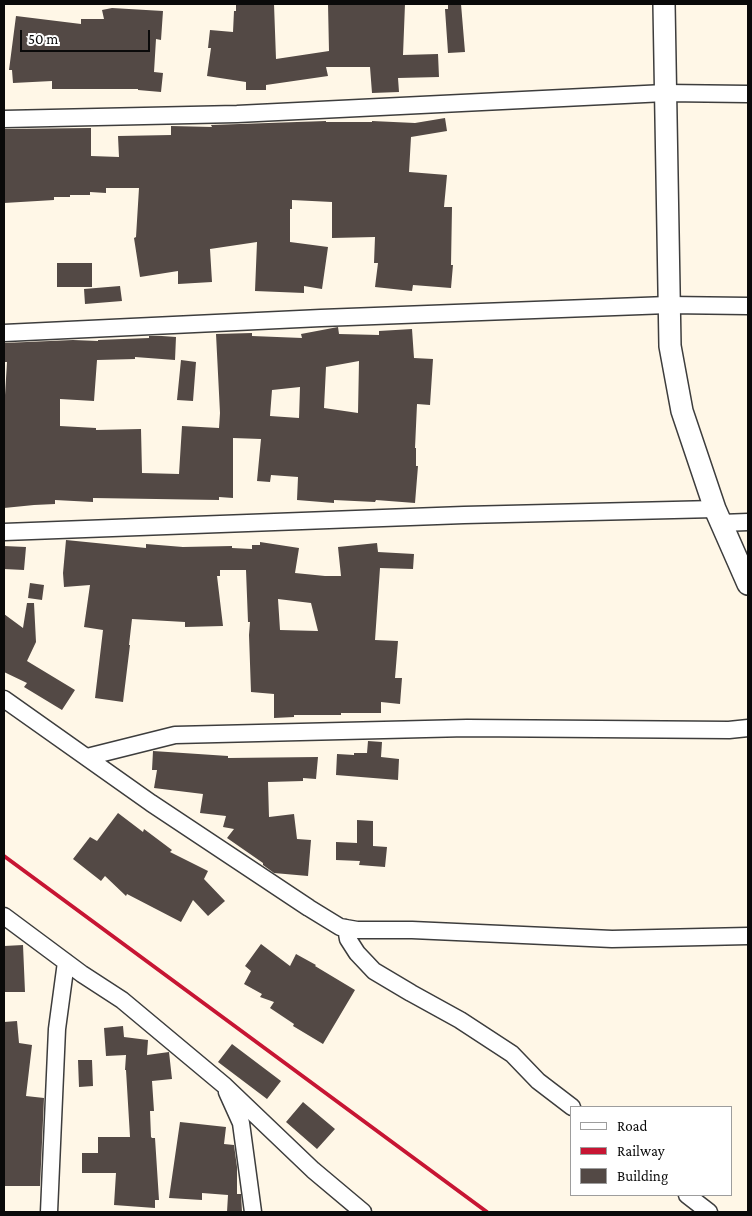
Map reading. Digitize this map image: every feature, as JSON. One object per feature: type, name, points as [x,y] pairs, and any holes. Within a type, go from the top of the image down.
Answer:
[{"type":"street","points":[[664,4],[670,346],[682,411],[718,516],[748,584]]},
{"type":"street","points":[[4,119],[246,114],[665,93],[748,94]]},
{"type":"street","points":[[4,333],[321,318],[668,305],[748,306]]},
{"type":"street","points":[[4,532],[454,516],[718,516],[748,522]]},
{"type":"street","points":[[4,699],[151,803],[340,927],[357,930],[412,930],[612,939],[748,936]]},
{"type":"street","points":[[87,757],[175,735],[467,728],[729,730],[748,728]]},
{"type":"street","points":[[4,916],[82,974],[122,1000],[225,1086],[313,1170],[363,1212]]},
{"type":"street","points":[[346,928],[348,939],[374,971],[411,994],[460,1020],[512,1054],[538,1082],[571,1106]]},
{"type":"street","points":[[49,1212],[57,1029],[66,962]]},
{"type":"street","points":[[225,1086],[241,1123],[253,1212]]},
{"type":"street","points":[[687,1196],[710,1212]]},
{"type":"building","points":[[236,4],[274,4],[276,59],[329,51],[328,4],[405,4],[403,55],[438,54],[439,77],[398,78],[399,92],[372,93],[370,67],[326,67],[328,76],[266,85],[266,90],[246,90],[246,82],[207,76],[211,48],[208,48],[210,30],[233,32]]},
{"type":"building","points":[[448,4],[461,4],[465,52],[448,53],[445,9],[448,9]]},
{"type":"building","points":[[112,8],[163,11],[161,40],[156,39],[154,72],[163,73],[161,92],[138,89],[52,89],[52,81],[13,83],[12,70],[9,70],[16,16],[81,24],[81,19],[104,19],[102,10]]},
{"type":"building","points":[[445,118],[447,131],[411,137],[409,172],[447,175],[444,207],[452,207],[451,265],[453,265],[451,288],[413,285],[412,291],[375,287],[378,263],[374,263],[375,237],[332,238],[332,202],[292,200],[292,209],[290,209],[290,242],[328,247],[322,289],[304,286],[304,293],[255,291],[257,242],[210,249],[212,282],[178,284],[178,271],[140,277],[134,238],[136,237],[139,188],[106,188],[106,193],[90,192],[90,195],[54,197],[54,200],[4,203],[5,129],[91,128],[91,156],[119,157],[118,136],[171,135],[171,126],[212,127],[211,125],[326,121],[415,123]]},
{"type":"building","points":[[57,263],[92,263],[92,287],[57,287]]},
{"type":"building","points":[[120,286],[122,301],[85,304],[84,289]]},
{"type":"building","points":[[338,327],[339,334],[379,335],[379,331],[412,329],[414,358],[433,359],[430,405],[417,404],[415,448],[416,466],[418,466],[415,503],[376,500],[375,502],[334,500],[334,503],[297,500],[298,477],[271,475],[270,482],[257,481],[261,439],[233,438],[233,498],[219,497],[219,500],[93,498],[93,502],[55,500],[55,504],[4,508],[4,395],[7,362],[4,362],[4,343],[73,340],[98,341],[149,338],[149,336],[176,337],[175,360],[135,357],[135,359],[97,360],[94,401],[60,399],[60,426],[96,428],[96,430],[141,429],[142,473],[179,474],[182,426],[219,428],[216,334],[252,333],[252,336],[302,338],[301,334]],"holes":[[[359,361],[358,413],[324,408],[326,367]],[[300,387],[299,418],[270,416],[272,390]]]},
{"type":"building","points":[[181,360],[196,362],[193,401],[177,400]]},
{"type":"building","points":[[66,540],[146,548],[146,544],[183,547],[232,546],[232,548],[252,549],[252,545],[260,545],[260,542],[299,548],[295,573],[325,576],[341,576],[338,547],[377,543],[378,552],[414,554],[413,569],[380,568],[375,640],[398,641],[395,678],[402,678],[400,704],[381,702],[381,713],[294,715],[294,717],[274,718],[274,694],[251,692],[250,622],[248,622],[246,570],[220,570],[220,576],[217,576],[223,626],[185,627],[185,622],[132,619],[123,702],[95,698],[103,630],[84,627],[90,585],[64,587],[63,573]],"holes":[[[278,599],[311,603],[318,631],[280,630]]]},
{"type":"building","points":[[4,546],[26,547],[24,570],[4,569]]},
{"type":"building","points":[[30,583],[44,585],[42,600],[28,598]]},
{"type":"building","points":[[27,603],[34,603],[36,642],[27,661],[75,690],[62,710],[24,687],[27,683],[4,672],[4,614],[23,628]]},
{"type":"building","points":[[368,741],[382,742],[381,757],[399,759],[398,780],[336,775],[337,754],[354,755],[354,753],[367,753]]},
{"type":"building","points":[[153,751],[228,756],[228,758],[318,757],[316,779],[303,778],[303,781],[268,782],[269,817],[294,814],[297,839],[311,840],[308,876],[274,873],[227,838],[234,829],[223,827],[226,816],[200,813],[203,794],[154,788],[157,770],[152,770]]},
{"type":"building","points":[[118,813],[143,832],[144,829],[172,850],[170,852],[208,871],[204,879],[225,901],[208,916],[193,900],[181,922],[127,894],[126,896],[105,876],[101,881],[73,859],[90,837],[97,841]]},
{"type":"building","points":[[357,820],[373,821],[373,846],[387,847],[385,867],[359,865],[360,861],[336,860],[336,842],[357,843]]},
{"type":"building","points":[[261,944],[290,966],[296,954],[355,990],[323,1044],[293,1026],[294,1024],[270,1008],[274,1002],[260,997],[262,994],[244,984],[251,971],[245,966]]},
{"type":"building","points":[[23,945],[25,992],[4,992],[4,946]]},
{"type":"building","points":[[17,1021],[19,1043],[32,1045],[26,1096],[44,1098],[40,1186],[4,1186],[4,1022]]},
{"type":"building","points":[[123,1026],[124,1037],[148,1040],[147,1055],[169,1052],[172,1079],[152,1081],[154,1111],[150,1111],[151,1137],[155,1138],[159,1200],[155,1200],[155,1208],[114,1205],[116,1173],[82,1173],[82,1153],[98,1153],[98,1137],[130,1137],[125,1070],[126,1055],[106,1056],[104,1028]]},
{"type":"building","points":[[232,1044],[281,1081],[267,1099],[218,1062]]},
{"type":"building","points":[[78,1060],[92,1060],[93,1086],[79,1087]]},
{"type":"building","points":[[303,1102],[335,1129],[317,1149],[286,1122]]},
{"type":"building","points":[[180,1122],[226,1127],[224,1144],[234,1145],[237,1167],[237,1194],[241,1194],[242,1212],[227,1212],[228,1195],[202,1193],[202,1200],[169,1198]]},
{"type":"railway","points":[[4,856],[487,1212]]}]
